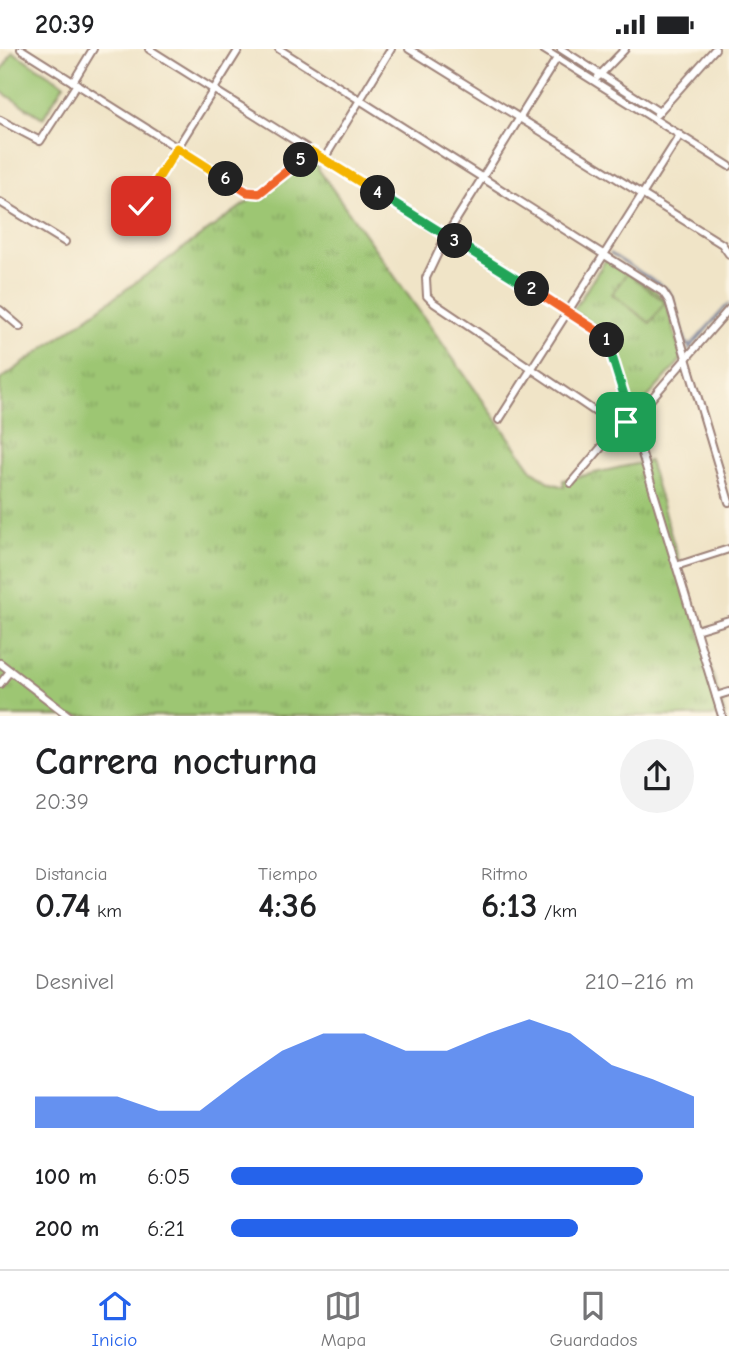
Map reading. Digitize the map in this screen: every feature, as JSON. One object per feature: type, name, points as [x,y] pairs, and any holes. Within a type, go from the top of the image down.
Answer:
[{"type":"street","points":[[22,49],[253,194],[259,193],[312,152]]},
{"type":"street","points":[[0,120],[40,141],[93,49]]},
{"type":"street","points":[[149,49],[568,311],[607,339],[722,716]]},
{"type":"street","points":[[141,206],[239,49]]},
{"type":"street","points":[[279,49],[663,292],[670,301],[729,502]]},
{"type":"street","points":[[324,159],[391,49]]},
{"type":"street","points":[[409,49],[722,244],[729,254]]},
{"type":"street","points":[[543,49],[729,166]]},
{"type":"street","points":[[561,49],[659,112]]},
{"type":"street","points":[[594,81],[625,49]]},
{"type":"street","points":[[653,118],[715,49]]},
{"type":"street","points":[[557,58],[446,236],[426,278],[428,296],[434,303],[531,370],[606,419],[622,423],[632,421],[729,309]]},
{"type":"street","points":[[499,419],[680,135]]},
{"type":"street","points":[[0,202],[65,242]]},
{"type":"street","points":[[0,310],[20,327]]},
{"type":"street","points":[[571,483],[622,423]]},
{"type":"street","points":[[676,566],[729,549]]},
{"type":"street","points":[[696,630],[729,620]]},
{"type":"street","points":[[0,663],[69,716]]},
{"type":"street","points":[[0,684],[10,671]]},
{"type":"street","points":[[716,696],[729,692]]},
{"type":"green space","points":[[13,52],[64,84],[43,118],[0,91],[0,73]]},
{"type":"green space","points":[[310,157],[316,159],[319,170],[533,471],[551,483],[564,487],[563,480],[649,461],[725,716],[0,716],[0,380]]},
{"type":"green space","points":[[606,259],[655,290],[665,300],[682,359],[634,413],[610,339],[573,311]]},
{"type":"green space","points":[[627,273],[665,302],[650,323],[612,294]]},
{"type":"water","points":[[610,253],[666,288],[673,298],[686,341],[690,346],[729,303],[688,351],[690,348],[685,343],[672,298],[665,289]]},
{"type":"route","points":[[141,206],[177,148],[253,194],[259,193],[312,152],[602,334],[607,339],[632,421],[626,422]]}]
